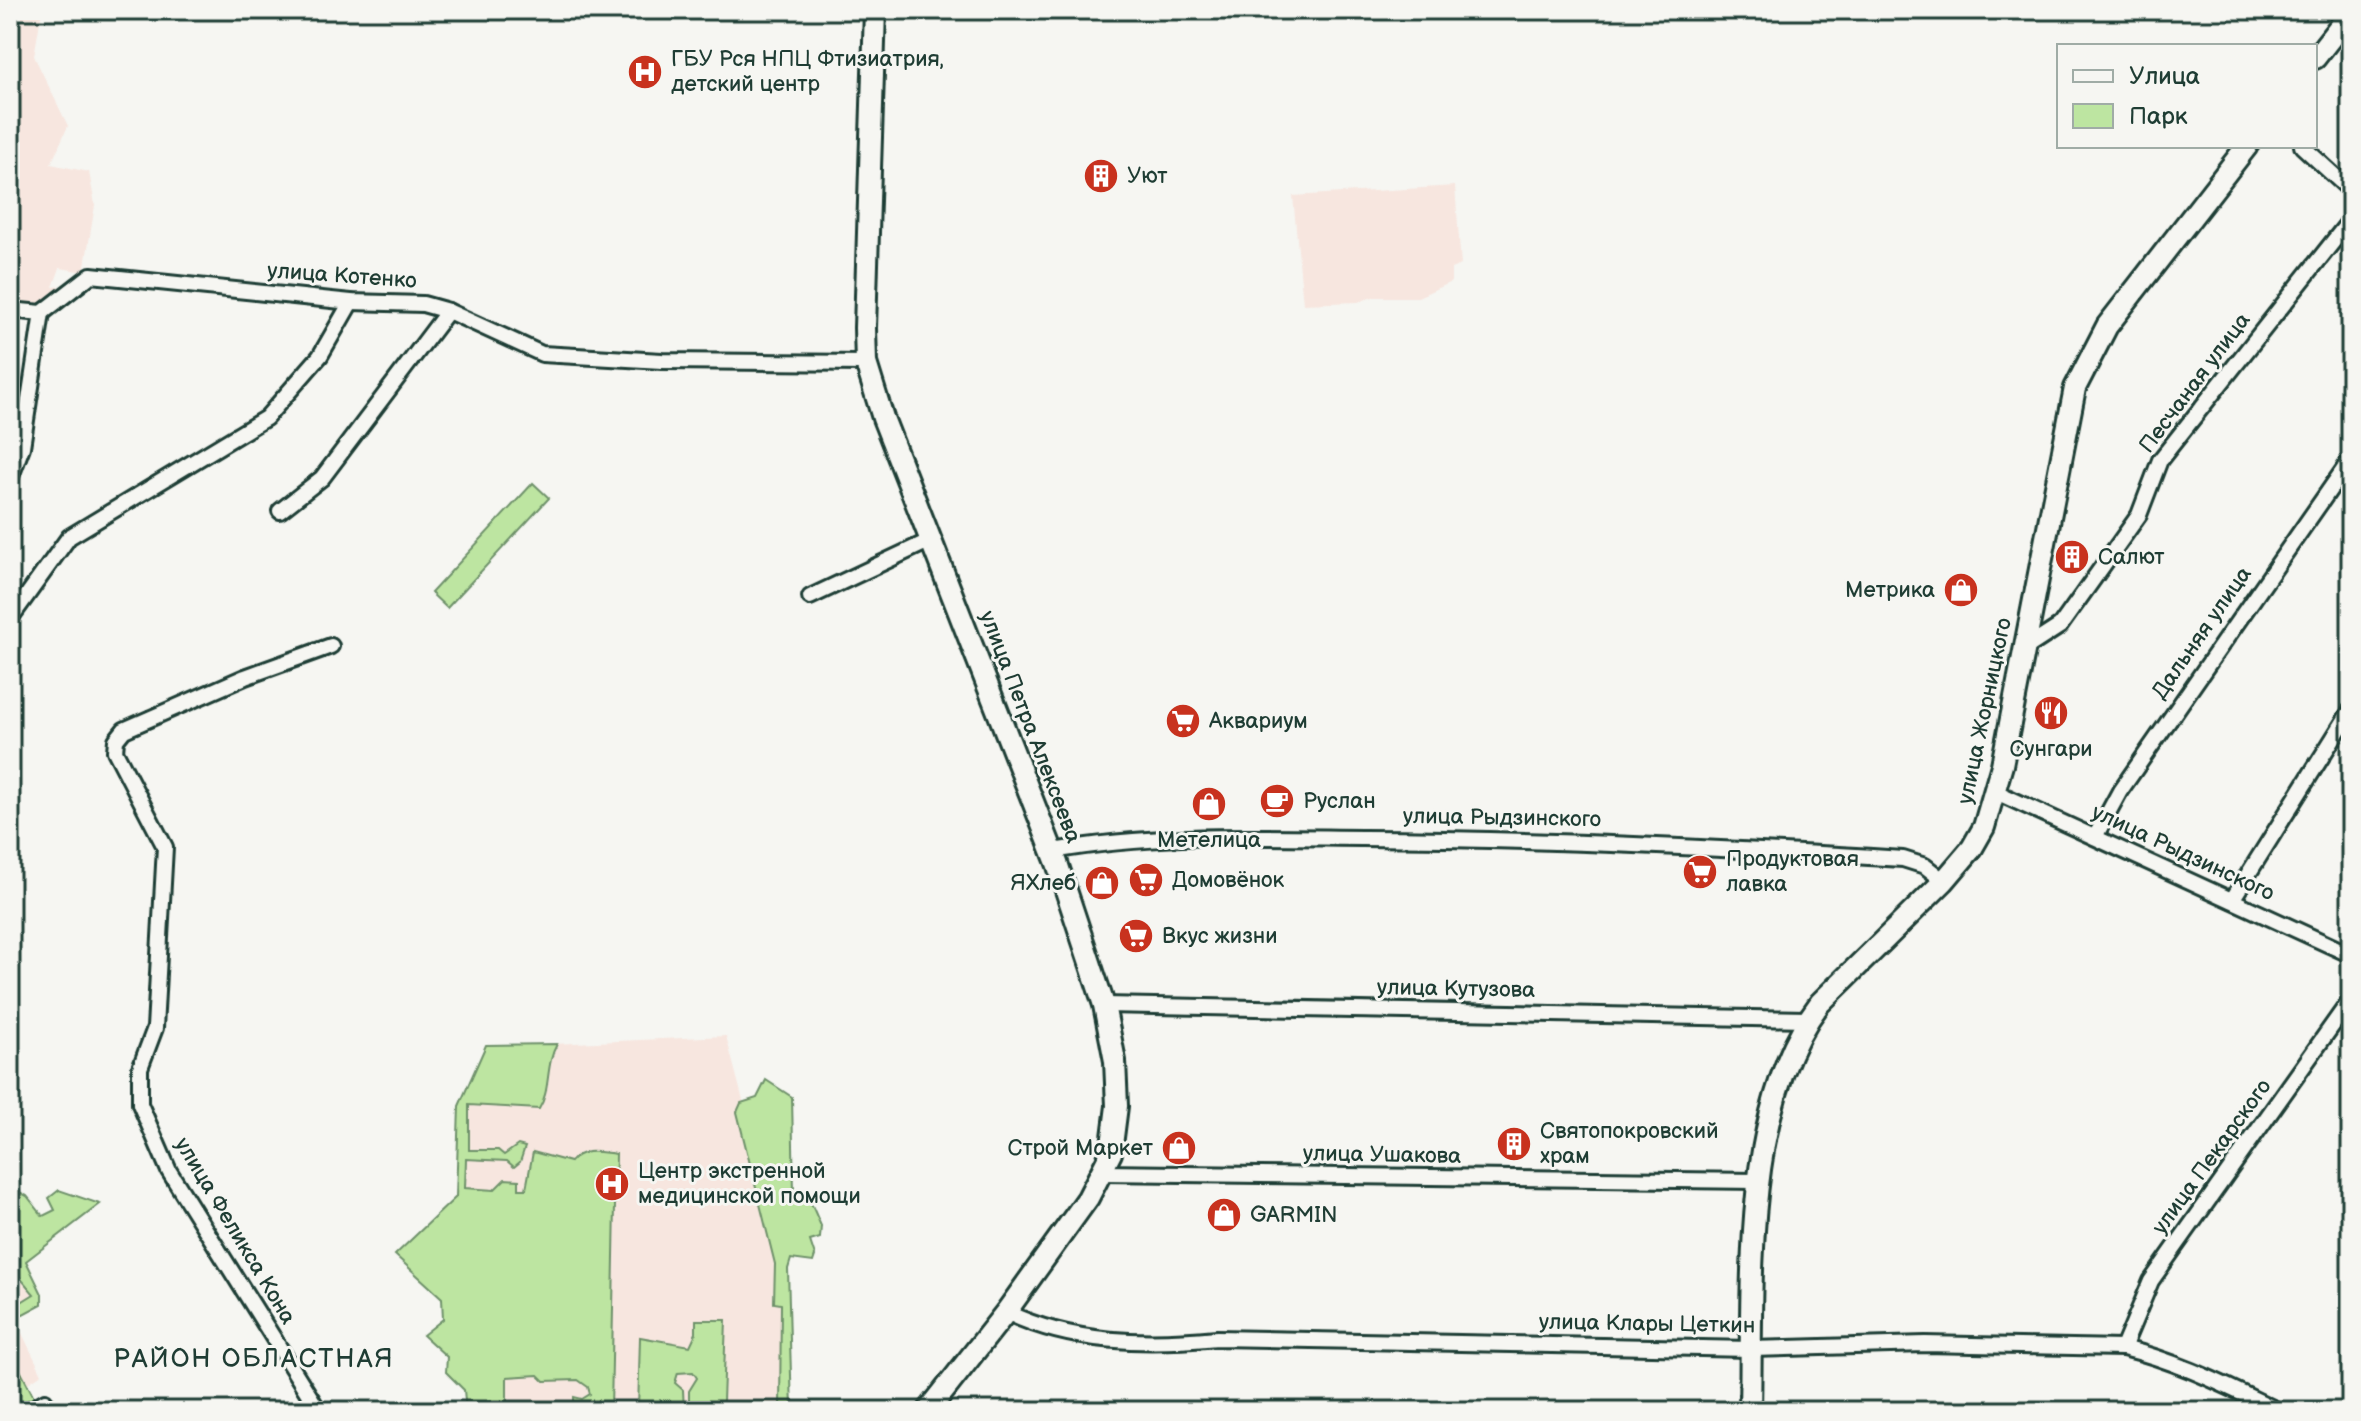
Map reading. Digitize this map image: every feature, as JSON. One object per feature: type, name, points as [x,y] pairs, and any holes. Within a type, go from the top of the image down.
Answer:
[{"type":"street","name":"улица Петра Алексеева","points":[[875,10],[868,130],[866,363],[931,540],[1053,851],[1104,1005],[1115,1061],[1117,1106],[1111,1153],[1088,1198],[1006,1312],[928,1411]]},
{"type":"street","points":[[2317,55],[2351,12]]},
{"type":"street","name":"улица Жорницкого","points":[[1750,1411],[1757,1181],[1779,1090],[1807,1019],[1838,984],[1944,881],[1972,848],[1996,792],[2069,407],[2081,374],[2107,326],[2245,148]]},
{"type":"street","points":[[2304,148],[2351,191]]},
{"type":"street","name":"Песчаная улица","points":[[2023,651],[2060,626],[2139,515],[2160,460],[2351,219]]},
{"type":"street","name":"улица Котенко","points":[[42,313],[91,275],[351,302],[423,304],[448,311],[542,354],[662,361],[866,363]]},
{"type":"street","points":[[10,619],[69,537],[266,418],[320,356],[351,302]]},
{"type":"street","points":[[10,310],[42,313],[36,333],[22,447],[10,479]]},
{"type":"street","points":[[280,511],[322,478],[448,311]]},
{"type":"street","name":"Дальняя улица","points":[[2095,837],[2120,791],[2351,459]]},
{"type":"street","points":[[810,597],[931,540]]},
{"type":"street","name":"улица Феликса Кона","points":[[319,1411],[169,1171],[140,1104],[140,1068],[155,1028],[165,847],[115,751],[116,740],[124,730],[245,677],[331,646]]},
{"type":"street","points":[[2232,900],[2351,710]]},
{"type":"street","name":"улица Рыдзинского","points":[[1996,792],[2351,955]]},
{"type":"street","name":"улица Рыдзинского","points":[[1053,851],[1097,843],[1272,837],[1593,841],[1903,859],[1925,866],[1944,881]]},
{"type":"street","name":"улица Пекарского","points":[[2123,1348],[2151,1281],[2351,999]]},
{"type":"street","name":"улица Кутузова","points":[[1104,1005],[1807,1019]]},
{"type":"street","name":"улица Ушакова","points":[[1102,1173],[1757,1181]]},
{"type":"street","name":"улица Клары Цеткин","points":[[1006,1312],[1043,1330],[1167,1343],[1217,1338],[1751,1349],[1925,1344],[2123,1348],[2155,1356],[2207,1377],[2279,1411]]},
{"type":"street","points":[[28,1411],[45,1401]]},
{"type":"shaded area","points":[[10,10],[42,10],[34,56],[68,126],[51,164],[89,172],[95,205],[84,272],[60,268],[53,287],[68,286],[39,306],[10,306]]},
{"type":"shaded area","points":[[1455,186],[1461,265],[1451,269],[1451,282],[1418,297],[1373,297],[1358,302],[1303,304],[1293,196]]},
{"type":"shaded area","name":"Центр экстренной медицинской помощи","points":[[726,1036],[787,1268],[791,1411],[468,1411],[462,1106],[489,1047]]},
{"type":"shaded area","points":[[10,1243],[38,1304],[14,1317],[42,1374],[10,1395]]},
{"type":"green space","points":[[533,483],[549,498],[447,608],[431,593]]},
{"type":"green space","points":[[557,1044],[539,1109],[469,1105],[469,1150],[498,1150],[504,1155],[518,1145],[525,1147],[520,1162],[514,1167],[507,1161],[466,1159],[465,1188],[494,1190],[505,1179],[519,1180],[519,1189],[526,1189],[533,1152],[570,1162],[585,1152],[616,1154],[611,1411],[574,1411],[574,1397],[582,1399],[590,1394],[588,1387],[578,1380],[544,1381],[538,1375],[507,1377],[507,1411],[466,1411],[464,1390],[446,1372],[447,1357],[423,1335],[443,1319],[442,1298],[395,1255],[456,1197],[459,1106],[486,1045]]},
{"type":"green space","points":[[766,1080],[792,1097],[794,1193],[808,1196],[821,1226],[820,1238],[810,1241],[815,1256],[813,1262],[791,1259],[788,1269],[792,1411],[780,1411],[781,1304],[774,1303],[775,1264],[737,1112],[741,1103],[757,1098]]},
{"type":"green space","points":[[10,1187],[27,1196],[43,1216],[55,1210],[49,1198],[59,1190],[100,1204],[26,1261],[42,1294],[42,1304],[10,1321],[10,1309],[34,1294],[17,1274],[10,1277]]},
{"type":"green space","points":[[696,1320],[726,1320],[723,1401],[714,1409],[689,1409],[689,1391],[697,1378],[693,1372],[678,1373],[675,1383],[683,1390],[684,1411],[638,1411],[640,1337],[690,1346],[696,1333]]},
{"type":"green space","points":[[10,1351],[33,1395],[33,1402],[10,1411]]},
{"type":"place","name":"ГБУ Рся НПЦ Фтизиатрия, детский центр","points":[[645,72]]},
{"type":"place","name":"Уют","points":[[1101,176]]},
{"type":"place","name":"Салют","points":[[2072,557]]},
{"type":"place","name":"Метрика","points":[[1961,590]]},
{"type":"place","name":"Сунгари","points":[[2051,713]]},
{"type":"place","name":"Аквариум","points":[[1183,721]]},
{"type":"place","name":"Руслан","points":[[1277,801]]},
{"type":"place","name":"Метелица","points":[[1209,804]]},
{"type":"place","name":"Продуктовая лавка","points":[[1700,872]]},
{"type":"place","name":"Домовёнок","points":[[1146,880]]},
{"type":"place","name":"ЯХлеб","points":[[1102,883]]},
{"type":"place","name":"Вкус жизни","points":[[1136,936]]},
{"type":"place","name":"Святопокровский храм","points":[[1514,1144]]},
{"type":"place","name":"Строй Маркет","points":[[1179,1148]]},
{"type":"place","name":"Центр экстренной медицинской помощи","points":[[612,1184]]},
{"type":"place","name":"GARMIN","points":[[1224,1215]]},
{"type":"district","name":"РАЙОН ОБЛАСТНАЯ","points":[[254,1359]]}]
